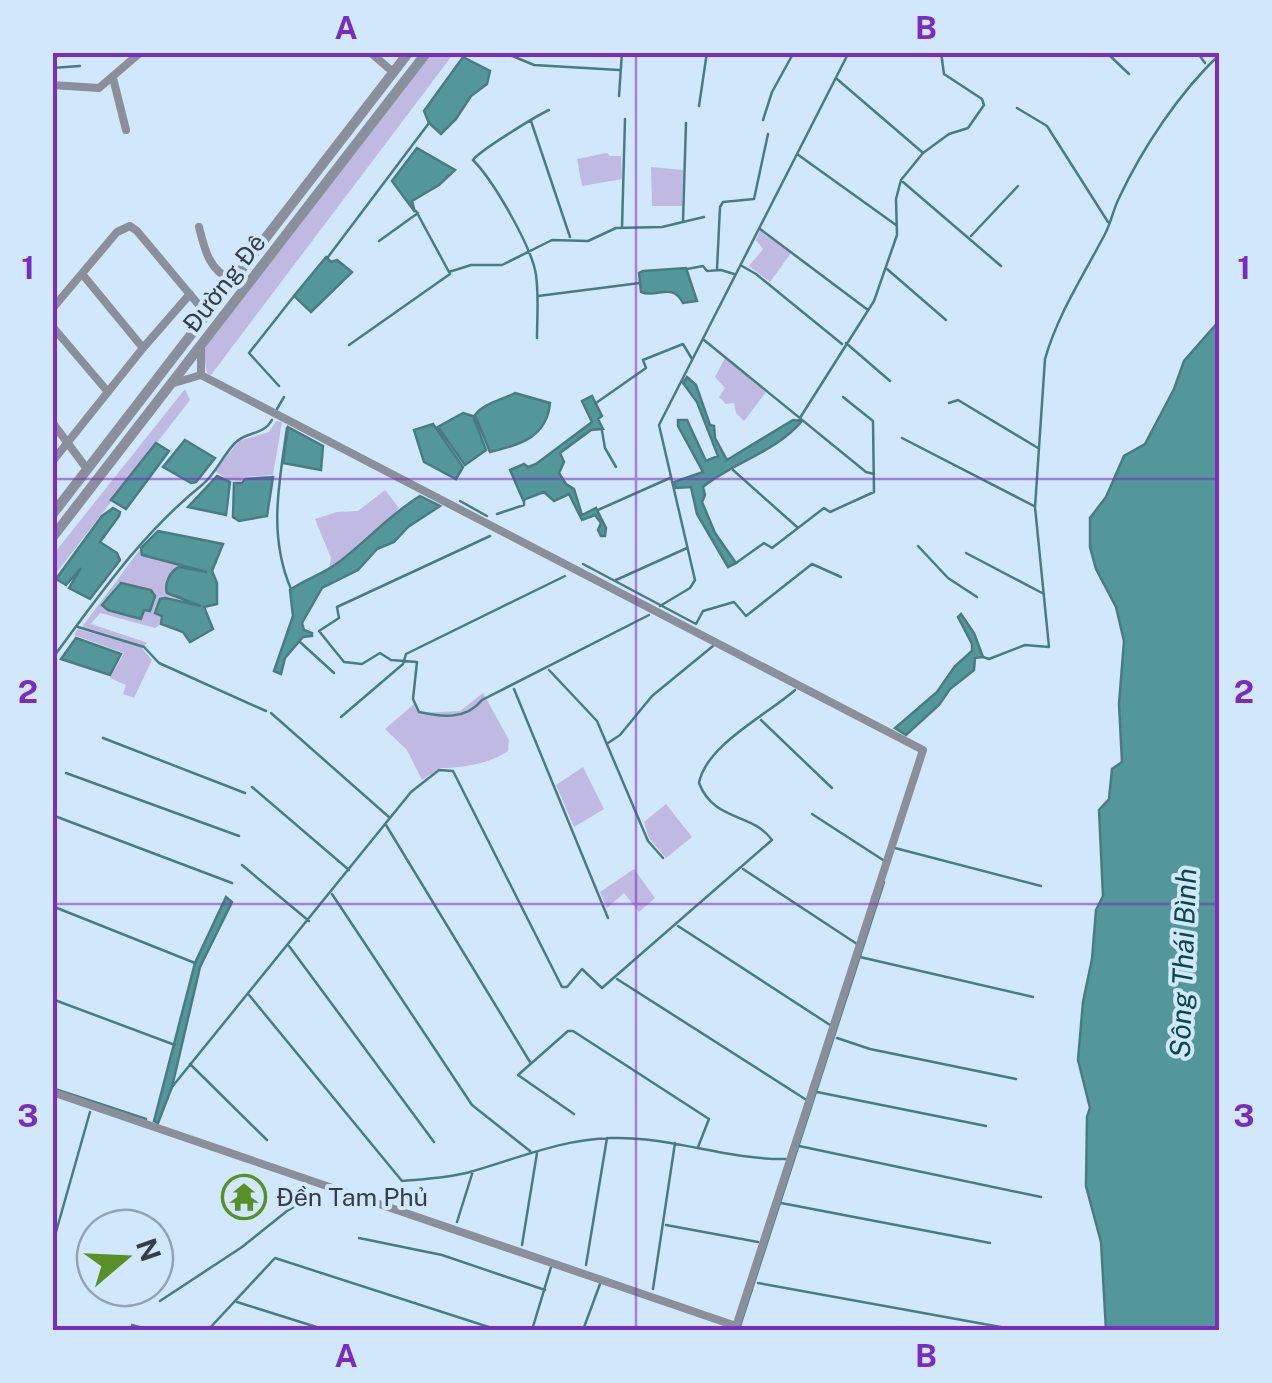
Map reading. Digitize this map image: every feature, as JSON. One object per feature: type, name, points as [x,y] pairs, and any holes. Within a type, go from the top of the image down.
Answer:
[{"type":"street","points":[[52,86],[94,89],[142,52]]},
{"type":"street","points":[[370,52],[392,75],[393,92],[383,110]]},
{"type":"street","name":"Đường Đê","points":[[52,514],[410,52]]},
{"type":"street","name":"Đường Đê","points":[[52,538],[427,52]]},
{"type":"street","points":[[392,75],[415,68]]},
{"type":"street","points":[[113,78],[126,130]]},
{"type":"street","points":[[52,309],[118,232],[130,226],[208,316]]},
{"type":"street","points":[[200,227],[211,264],[233,281]]},
{"type":"street","points":[[82,275],[143,348]]},
{"type":"street","points":[[52,462],[190,294]]},
{"type":"street","points":[[52,326],[108,392]]},
{"type":"street","points":[[201,376],[198,366],[202,344]]},
{"type":"street","points":[[52,1092],[736,1328],[923,750],[201,376],[170,384]]},
{"type":"street","points":[[52,422],[87,470],[136,430]]},
{"type":"shaded area","points":[[430,53],[454,53],[211,375],[207,373],[203,352],[208,341]]},
{"type":"shaded area","points":[[607,153],[621,156],[622,179],[582,186],[577,159]]},
{"type":"shaded area","points":[[651,167],[683,170],[682,206],[652,206]]},
{"type":"shaded area","points":[[760,231],[791,253],[770,282],[749,266],[763,249],[756,240]]},
{"type":"shaded area","points":[[725,358],[766,392],[744,421],[736,413],[734,403],[726,404],[719,397],[725,388],[715,377]]},
{"type":"shaded area","points":[[185,389],[190,400],[53,577],[52,556]]},
{"type":"shaded area","points":[[276,421],[282,422],[273,475],[244,477],[241,481],[228,480],[215,471],[239,441],[269,432]]},
{"type":"shaded area","points":[[385,490],[399,508],[375,535],[329,569],[331,558],[315,519],[358,511]]},
{"type":"shaded area","points":[[141,548],[140,551],[158,560],[207,572],[179,567],[174,596],[202,605],[160,614],[161,624],[155,628],[100,613],[91,624],[147,643],[144,646],[82,627]]},
{"type":"shaded area","points":[[78,629],[141,647],[152,660],[134,698],[123,694],[126,685],[110,678],[124,653],[74,635]]},
{"type":"shaded area","points":[[483,693],[509,740],[508,751],[475,764],[440,768],[422,780],[407,750],[385,729],[414,704],[418,713],[460,711]]},
{"type":"shaded area","points":[[583,767],[604,809],[574,827],[556,785]]},
{"type":"shaded area","points":[[666,804],[692,837],[666,858],[649,838],[644,822]]},
{"type":"shaded area","points":[[634,869],[655,898],[639,912],[624,893],[607,908],[600,892]]},
{"type":"water","points":[[463,57],[490,71],[487,84],[471,96],[441,134],[429,123],[424,111]]},
{"type":"water","points":[[417,148],[455,170],[412,201],[415,212],[392,181]]},
{"type":"water","points":[[326,257],[352,272],[311,312],[294,296]]},
{"type":"water","points":[[686,268],[697,301],[683,303],[679,296],[669,292],[641,292],[639,273]]},
{"type":"water","name":"Sông Thái Bình","points":[[1219,321],[1219,1330],[1106,1330],[1101,1242],[1086,1186],[1090,1108],[1078,1060],[1096,910],[1103,896],[1099,810],[1109,799],[1112,769],[1122,762],[1119,704],[1124,641],[1116,607],[1096,569],[1090,547],[1090,518],[1106,497],[1124,456],[1145,444],[1184,361]]},
{"type":"water","points":[[687,377],[696,385],[727,460],[793,420],[802,421],[767,449],[703,487],[702,502],[715,533],[736,563],[728,567],[697,514],[691,487],[676,488],[674,482],[703,472],[678,420],[687,420],[706,461],[718,456],[697,402],[683,383]]},
{"type":"water","points":[[515,393],[550,403],[548,415],[530,438],[490,452],[475,415]]},
{"type":"water","points":[[592,396],[602,416],[598,419],[603,429],[591,430],[560,453],[564,462],[559,473],[574,489],[582,515],[596,508],[606,528],[605,536],[598,530],[601,523],[595,515],[582,520],[569,494],[554,501],[544,492],[523,500],[510,470],[536,464],[592,422],[582,401]]},
{"type":"water","points":[[463,413],[473,416],[486,450],[465,465],[438,427]]},
{"type":"water","points":[[433,424],[463,467],[456,479],[424,462],[414,430]]},
{"type":"water","points":[[288,427],[323,446],[321,470],[283,463]]},
{"type":"water","points":[[185,440],[215,458],[191,483],[163,467]]},
{"type":"water","points":[[156,443],[169,451],[126,509],[111,500]]},
{"type":"water","points":[[217,476],[230,482],[226,515],[188,507]]},
{"type":"water","points":[[273,477],[267,516],[239,521],[233,517],[234,483]]},
{"type":"water","points":[[420,496],[440,506],[408,527],[394,542],[377,549],[358,570],[322,588],[302,623],[312,636],[303,637],[285,658],[281,674],[274,671],[293,616],[290,590],[333,566]]},
{"type":"water","points":[[113,508],[120,512],[119,516],[100,542],[117,553],[120,560],[90,599],[69,588],[81,568],[66,585],[56,579],[102,516]]},
{"type":"water","points":[[158,531],[223,544],[212,571],[217,583],[217,604],[204,607],[213,629],[190,642],[183,632],[161,624],[162,616],[155,613],[160,599],[165,598],[201,606],[167,593],[166,586],[179,567],[207,572],[142,555],[141,548]]},
{"type":"water","points":[[121,583],[151,590],[155,596],[150,611],[144,610],[141,619],[102,605]]},
{"type":"water","points":[[961,614],[983,657],[975,658],[974,670],[906,735],[895,728],[937,692],[955,666],[972,651],[958,617]]},
{"type":"water","points":[[76,638],[121,654],[110,675],[61,659]]},
{"type":"water","points":[[226,897],[232,902],[200,967],[172,1087],[158,1123],[154,1121],[195,963]]},
{"type":"waterway","points":[[619,96],[622,52]]},
{"type":"waterway","points":[[699,106],[707,52]]},
{"type":"waterway","points":[[763,120],[772,92],[794,52]]},
{"type":"waterway","points":[[660,606],[690,588],[695,580],[659,425],[849,52]]},
{"type":"waterway","points":[[798,421],[874,301],[897,235],[896,199],[901,180],[923,153],[949,134],[968,128],[984,105],[982,99],[944,74],[941,52]]},
{"type":"waterway","points":[[1106,52],[1129,74]]},
{"type":"waterway","points":[[1197,52],[1205,63]]},
{"type":"waterway","points":[[983,657],[989,659],[1025,645],[1049,647],[1035,507],[1045,359],[1064,311],[1139,159],[1176,103],[1220,54]]},
{"type":"waterway","points":[[510,55],[534,65],[619,70]]},
{"type":"waterway","points":[[52,68],[80,66]]},
{"type":"waterway","points":[[837,79],[922,152]]},
{"type":"waterway","points":[[1017,108],[1047,126],[1108,222]]},
{"type":"waterway","points":[[537,338],[533,263],[511,214],[473,160],[549,110]]},
{"type":"waterway","points":[[622,228],[625,119]]},
{"type":"waterway","points":[[531,121],[570,237]]},
{"type":"waterway","points":[[328,257],[429,123]]},
{"type":"waterway","points":[[683,221],[686,123]]},
{"type":"waterway","points":[[717,269],[720,207],[723,202],[754,199],[768,134]]},
{"type":"waterway","points":[[797,154],[896,225]]},
{"type":"waterway","points":[[903,182],[1001,266]]},
{"type":"waterway","points":[[971,236],[1018,186]]},
{"type":"waterway","points":[[416,211],[449,272],[471,265],[502,265],[552,240],[588,241],[616,228],[662,227],[704,217]]},
{"type":"waterway","points":[[379,241],[418,213]]},
{"type":"waterway","points":[[760,229],[868,310]]},
{"type":"waterway","points":[[687,269],[703,266],[707,271],[734,274]]},
{"type":"waterway","points":[[742,266],[842,344]]},
{"type":"waterway","points":[[887,269],[946,320]]},
{"type":"waterway","points":[[349,345],[450,274]]},
{"type":"waterway","points":[[538,296],[640,283]]},
{"type":"waterway","points":[[279,386],[249,353],[294,296]]},
{"type":"waterway","points":[[704,340],[866,472],[874,474]]},
{"type":"waterway","points":[[846,343],[890,381]]},
{"type":"waterway","points":[[596,403],[646,368],[643,360],[683,344],[692,359]]},
{"type":"waterway","points":[[277,409],[284,397]]},
{"type":"waterway","points":[[736,563],[764,543],[772,548],[824,508],[830,512],[874,492],[873,421],[843,397]]},
{"type":"waterway","points":[[949,403],[958,400],[1038,448]]},
{"type":"waterway","points":[[52,659],[140,545],[207,481],[235,443],[264,429],[272,420]]},
{"type":"waterway","points":[[287,428],[278,529],[291,589]]},
{"type":"waterway","points":[[602,431],[605,448],[616,467]]},
{"type":"waterway","points":[[902,438],[1034,506]]},
{"type":"waterway","points":[[733,470],[797,527]]},
{"type":"waterway","points":[[598,510],[670,478]]},
{"type":"waterway","points":[[497,514],[524,505],[524,499]]},
{"type":"waterway","points":[[460,501],[487,516]]},
{"type":"waterway","points":[[490,536],[337,607],[339,618],[319,631],[344,662],[362,664],[380,653],[391,660],[417,662],[413,699],[419,712],[453,715],[469,711],[482,700],[649,615]]},
{"type":"waterway","points":[[918,546],[948,578],[977,597]]},
{"type":"waterway","points":[[616,580],[687,548]]},
{"type":"waterway","points":[[966,553],[1044,594]]},
{"type":"waterway","points":[[583,564],[696,624],[703,611],[734,602],[746,616],[812,564],[841,577]]},
{"type":"waterway","points":[[341,717],[403,664],[406,654],[565,576]]},
{"type":"waterway","points":[[78,627],[144,647],[159,663],[266,711]]},
{"type":"waterway","points":[[300,642],[334,673]]},
{"type":"waterway","points":[[608,743],[620,735],[652,696],[713,646]]},
{"type":"waterway","points":[[549,670],[597,721],[648,841],[663,858]]},
{"type":"waterway","points":[[514,689],[608,918]]},
{"type":"waterway","points":[[172,1087],[411,792],[439,770],[453,771],[562,987],[567,987],[582,969],[602,988],[772,840],[764,831],[714,804],[699,783],[704,769],[725,743],[795,690]]},
{"type":"waterway","points":[[271,713],[390,818]]},
{"type":"waterway","points":[[761,720],[832,788]]},
{"type":"waterway","points":[[103,738],[245,793]]},
{"type":"waterway","points":[[66,773],[239,836]]},
{"type":"waterway","points":[[252,787],[349,870]]},
{"type":"waterway","points":[[812,814],[883,860]]},
{"type":"waterway","points":[[52,815],[232,883]]},
{"type":"waterway","points":[[386,825],[530,1062]]},
{"type":"waterway","points":[[895,848],[1041,886]]},
{"type":"waterway","points":[[242,865],[309,921]]},
{"type":"waterway","points":[[743,869],[857,944]]},
{"type":"waterway","points":[[740,1326],[884,882]]},
{"type":"waterway","points":[[332,894],[472,1105],[530,1151]]},
{"type":"waterway","points":[[52,906],[195,963]]},
{"type":"waterway","points":[[678,926],[830,1025]]},
{"type":"waterway","points":[[289,946],[434,1142]]},
{"type":"waterway","points":[[860,957],[1033,997]]},
{"type":"waterway","points":[[617,979],[805,1099]]},
{"type":"waterway","points":[[249,995],[402,1181],[462,1174],[593,1139],[633,1138],[742,1156],[786,1159]]},
{"type":"waterway","points":[[52,999],[175,1045]]},
{"type":"waterway","points":[[574,1114],[518,1075],[568,1031],[709,1119],[698,1147]]},
{"type":"waterway","points":[[837,1038],[870,1049],[1016,1079]]},
{"type":"waterway","points":[[190,1064],[267,1140]]},
{"type":"waterway","points":[[52,1088],[146,1119]]},
{"type":"waterway","points":[[817,1092],[986,1126]]},
{"type":"waterway","points":[[52,1246],[90,1112]]},
{"type":"waterway","points":[[586,1265],[607,1138]]},
{"type":"waterway","points":[[653,1289],[675,1143]]},
{"type":"waterway","points":[[799,1146],[1041,1197]]},
{"type":"waterway","points":[[522,1245],[537,1153]]},
{"type":"waterway","points":[[457,1222],[473,1171]]},
{"type":"waterway","points":[[175,1291],[320,1192]]},
{"type":"waterway","points":[[781,1203],[990,1243]]},
{"type":"waterway","points":[[666,1225],[758,1242]]},
{"type":"waterway","points":[[359,1238],[442,1255],[545,1290]]},
{"type":"waterway","points":[[208,1330],[275,1258],[498,1330]]},
{"type":"waterway","points":[[532,1330],[551,1267]]},
{"type":"waterway","points":[[758,1283],[1017,1330]]},
{"type":"waterway","points":[[583,1330],[600,1284]]},
{"type":"waterway","points":[[237,1302],[326,1330]]},
{"type":"waterway","points":[[132,1325],[150,1330]]},
{"type":"place","name":"Đền Tam Phủ","points":[[244,1197]]}]
